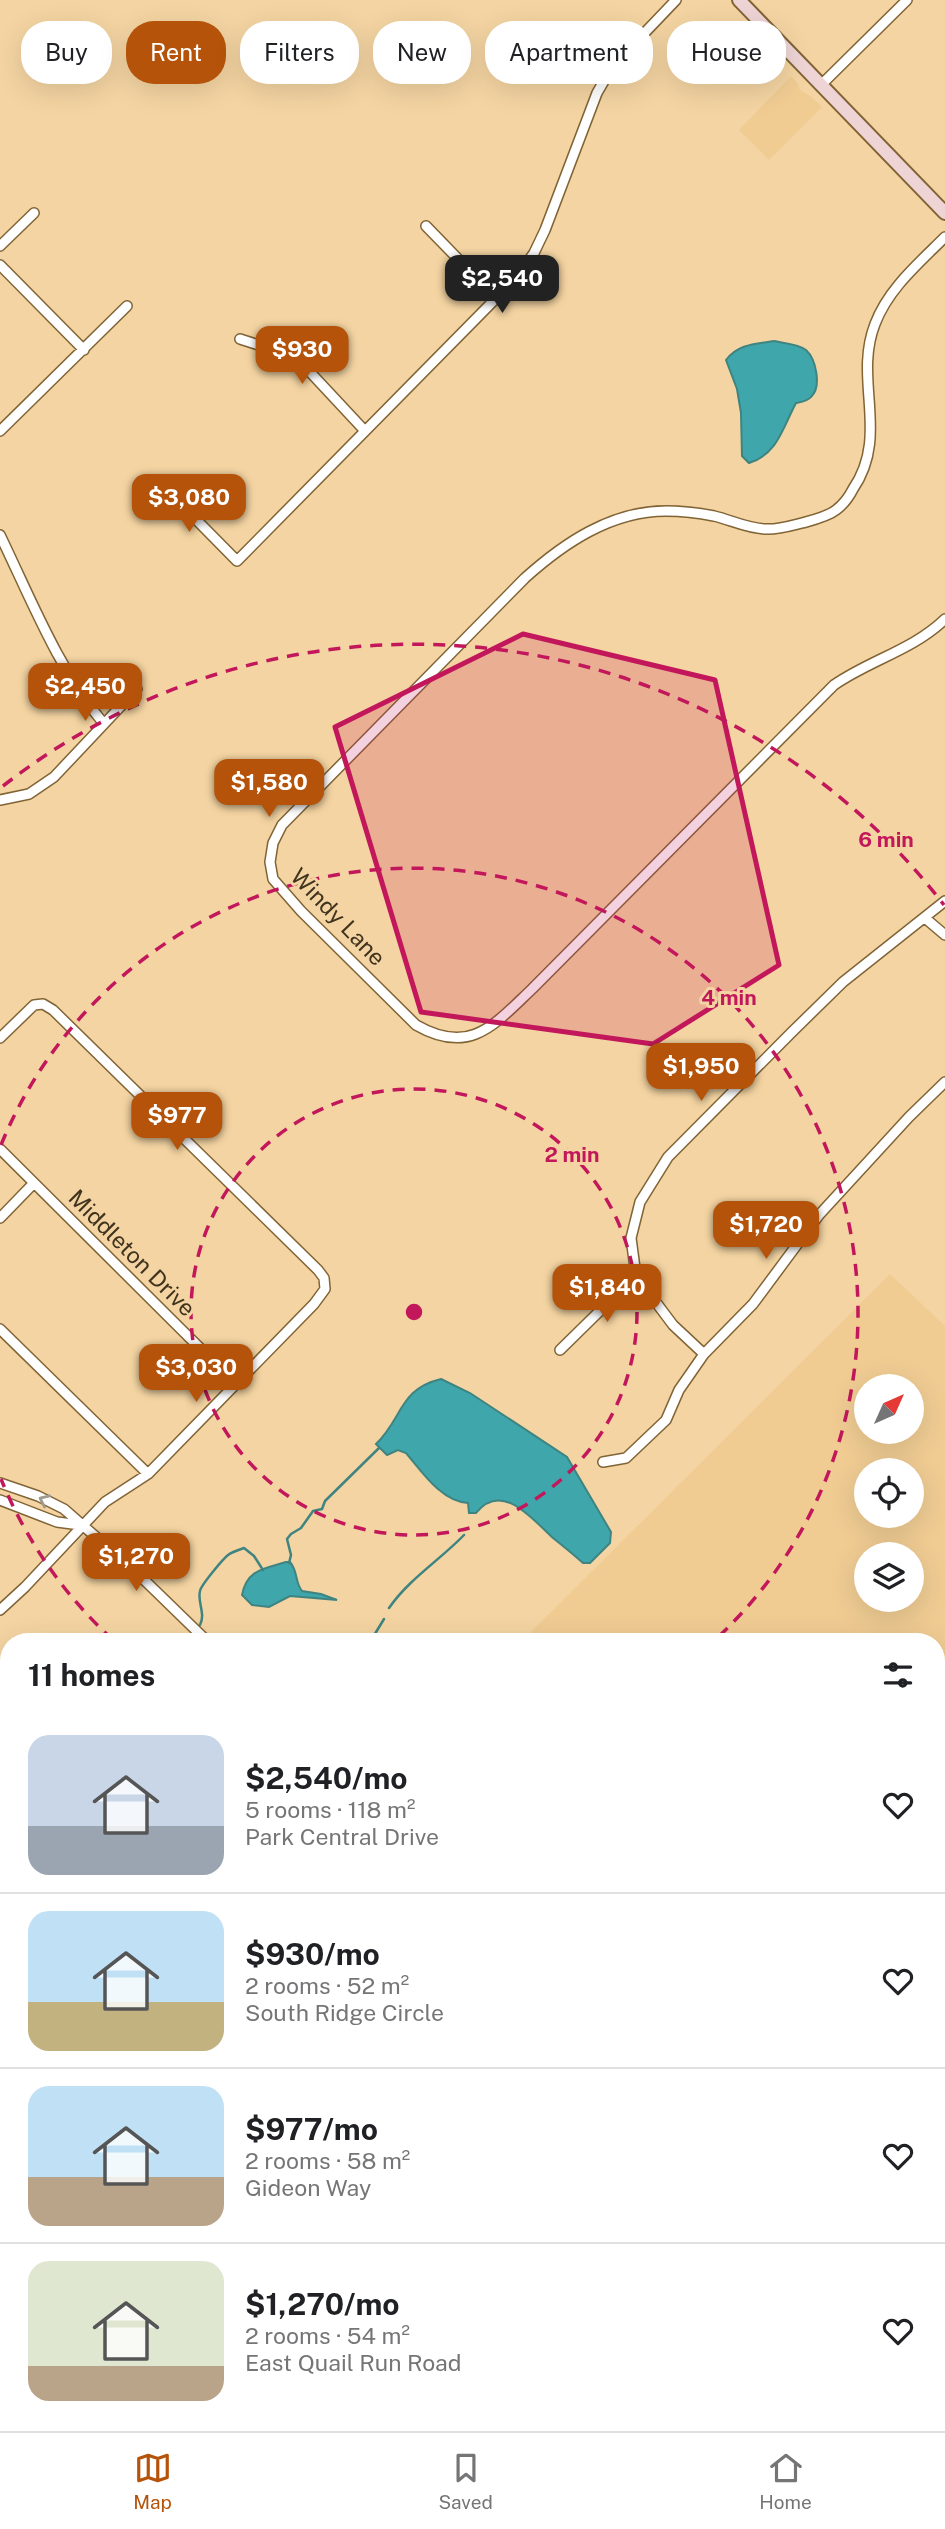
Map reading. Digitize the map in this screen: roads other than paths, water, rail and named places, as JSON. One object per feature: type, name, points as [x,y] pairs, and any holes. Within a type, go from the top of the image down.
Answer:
[{"type":"main road","points":[[739,0],[945,213]]},
{"type":"street","points":[[163,486],[237,561],[517,277],[534,253],[545,230],[597,93],[612,67],[676,0]]},
{"type":"street","points":[[821,85],[907,0]]},
{"type":"street","points":[[0,246],[34,214]]},
{"type":"street","points":[[426,226],[497,299]]},
{"type":"street","name":"Windy Lane","points":[[945,237],[905,278],[887,301],[874,326],[866,372],[872,438],[869,457],[858,483],[838,508],[811,521],[768,530],[744,527],[715,516],[654,512],[614,521],[583,533],[557,550],[525,578],[282,825],[273,843],[270,862],[273,878],[301,911],[416,1025],[445,1038],[461,1039],[479,1034],[493,1026],[532,989],[834,685],[915,643],[945,619]]},
{"type":"street","points":[[0,264],[84,349]]},
{"type":"street","points":[[0,431],[127,306]]},
{"type":"street","points":[[240,339],[296,357],[365,431]]},
{"type":"street","points":[[0,535],[76,686],[104,724]]},
{"type":"street","points":[[0,800],[29,794],[54,777],[137,689]]},
{"type":"street","points":[[705,1354],[673,1325],[635,1268],[631,1238],[639,1202],[668,1157],[843,982],[945,901]]},
{"type":"street","points":[[925,918],[945,934]]},
{"type":"street","points":[[0,1038],[34,1005],[43,1004],[63,1019],[318,1270],[324,1278],[325,1289],[321,1297],[148,1474],[105,1502],[0,1610]]},
{"type":"street","points":[[603,1462],[626,1458],[666,1420],[679,1390],[705,1354],[753,1304],[819,1215],[945,1082]]},
{"type":"street","name":"Middleton Drive","points":[[0,1149],[236,1384]]},
{"type":"street","points":[[0,1218],[34,1183]]},
{"type":"street","points":[[560,1350],[617,1294],[641,1280]]},
{"type":"street","points":[[0,1329],[148,1474]]},
{"type":"street","points":[[0,1483],[38,1496],[64,1509],[128,1564],[199,1633]]},
{"type":"street","points":[[0,1500],[57,1522],[82,1525]]},
{"type":"water","points":[[774,341],[795,345],[810,354],[815,366],[816,387],[810,398],[796,403],[783,430],[767,453],[749,463],[742,456],[741,413],[737,389],[726,360],[741,348]]},
{"type":"water","points":[[441,1379],[470,1393],[567,1457],[611,1532],[610,1543],[590,1563],[583,1563],[517,1506],[496,1500],[476,1513],[469,1513],[468,1503],[441,1492],[406,1453],[398,1450],[387,1455],[376,1444],[409,1397],[427,1384]]},
{"type":"water","points":[[286,1562],[293,1566],[302,1591],[337,1600],[290,1596],[269,1607],[252,1605],[242,1595],[244,1586],[252,1575]]},
{"type":"waterway","points":[[289,1563],[291,1555],[287,1539],[301,1528],[313,1511],[322,1509],[325,1501],[379,1448]]},
{"type":"waterway","points":[[389,1608],[406,1588],[464,1535]]},
{"type":"waterway","points":[[200,1625],[201,1588],[228,1555],[244,1548],[254,1556],[263,1570]]},
{"type":"waterway","points":[[375,1633],[384,1619]]}]
